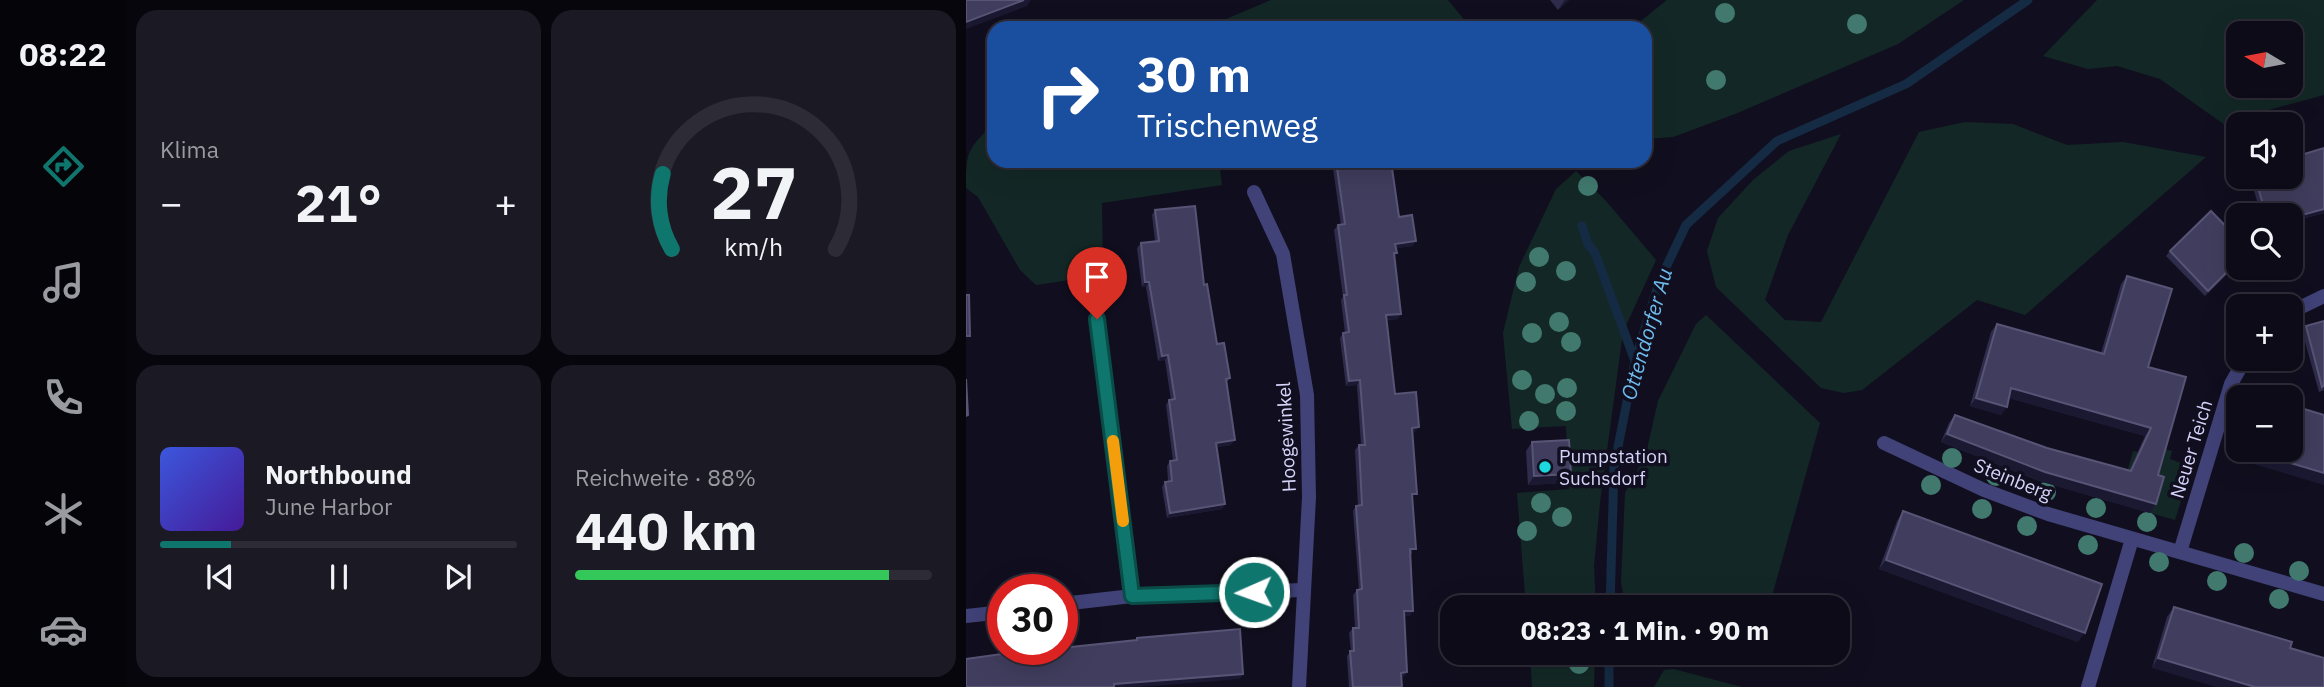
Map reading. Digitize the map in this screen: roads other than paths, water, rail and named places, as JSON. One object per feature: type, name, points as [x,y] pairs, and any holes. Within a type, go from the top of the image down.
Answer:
[{"type":"street","name":"Hoogewinkel","points":[[1254,192],[1283,254],[1307,395],[1309,498],[1299,687]]},
{"type":"street","points":[[2303,306],[2324,296]]},
{"type":"street","points":[[1097,319],[1132,596]]},
{"type":"street","name":"Neuer Teich","points":[[2180,552],[2231,384],[2238,371]]},
{"type":"street","name":"Steinberg","points":[[1884,443],[1984,490],[2048,514],[2324,594]]},
{"type":"street","points":[[2088,687],[2132,539]]},
{"type":"street","points":[[1078,602],[1132,596],[1303,590]]},
{"type":"street","points":[[966,616],[987,614]]},
{"type":"waterway","name":"Ottendorfer Au","points":[[1610,595],[1614,467],[1635,361],[1659,282],[1686,225],[1777,141],[1906,84],[2028,0]]},
{"type":"waterway","points":[[1582,226],[1588,244],[1595,253],[1635,361]]},
{"type":"waterway","name":"Ottendorfer Au","points":[[1609,665],[1609,687]]},
{"type":"place","name":"Pumpstation Suchsdorf","points":[[1545,467]]}]
